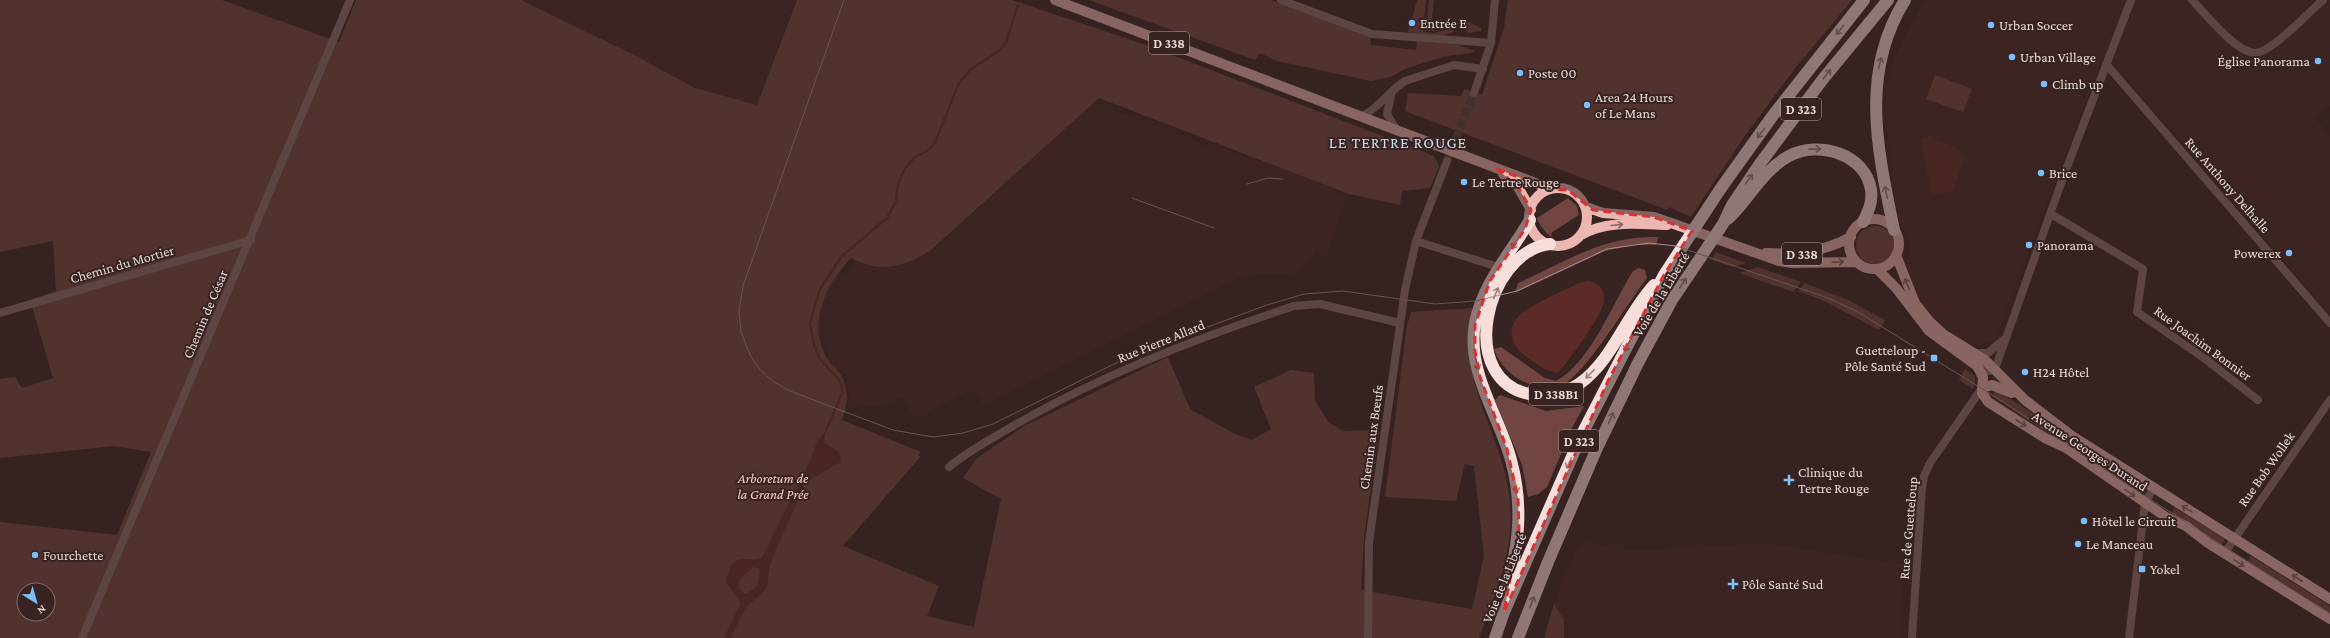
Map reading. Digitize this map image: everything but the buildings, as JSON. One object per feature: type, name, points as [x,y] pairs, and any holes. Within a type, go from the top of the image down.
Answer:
[{"type":"highway","name":"Voie de la Liberté","points":[[1495,638],[1504,612],[1582,434],[1664,275],[1703,216],[1779,108],[1864,0]]},
{"type":"highway","name":"Voie de la Liberté","points":[[1518,638],[1551,555],[1604,434],[1664,314],[1694,266],[1723,224],[1732,205],[1777,140],[1888,0]]},
{"type":"highway","points":[[1894,230],[1882,169],[1875,95],[1882,54],[1893,24],[1906,0]]},
{"type":"highway","points":[[1723,224],[1740,208],[1764,176],[1780,162],[1800,151],[1819,149],[1843,155],[1859,167],[1865,174],[1872,197],[1863,222]]},
{"type":"highway","points":[[1504,612],[1519,530],[1518,498],[1507,449],[1480,377],[1475,351],[1475,325],[1485,292],[1497,268],[1530,215]]},
{"type":"highway","name":"D 338B1","points":[[1550,244],[1534,248],[1523,254],[1511,266],[1494,297],[1487,321],[1486,343],[1488,354],[1497,373],[1502,380],[1524,392],[1539,395],[1568,391],[1591,373],[1644,296],[1664,275]]},
{"type":"main road","name":"D 338","points":[[1054,0],[1396,128],[1551,189]]},
{"type":"main road","name":"D 338","points":[[1497,169],[1518,188],[1530,215]]},
{"type":"main road","points":[[1551,189],[1564,189],[1572,192],[1579,197],[1586,207],[1587,222],[1580,235],[1566,244],[1550,244],[1536,235],[1530,215],[1538,197],[1551,189]]},
{"type":"main road","name":"D 338","points":[[1586,207],[1603,213],[1654,217],[1778,261],[1792,263],[1856,262]]},
{"type":"main road","points":[[1879,220],[1888,224],[1894,230],[1899,242],[1896,255],[1888,265],[1877,269],[1867,268],[1856,262],[1850,250],[1850,237],[1855,229],[1863,222],[1879,220]]},
{"type":"main road","name":"D 338","points":[[1580,235],[1601,226],[1627,224],[1673,225]]},
{"type":"main road","name":"D 338","points":[[1750,251],[1801,254],[1834,246],[1850,237]]},
{"type":"main road","name":"Avenue Georges Durand","points":[[1896,255],[1915,303],[1930,322],[1943,334],[1971,351],[1995,369],[2025,400],[2072,436],[2330,599]]},
{"type":"main road","points":[[1877,269],[1896,288],[1929,331],[1977,366],[1983,377],[1983,395],[1988,402]]},
{"type":"main road","points":[[1982,388],[1987,385],[1997,386],[2025,400]]},
{"type":"main road","name":"Avenue Georges Durand","points":[[1988,402],[2045,438],[2066,448],[2145,503],[2195,532],[2224,554],[2330,619]]},
{"type":"street","name":"Chemin de César","points":[[82,638],[251,240],[350,0]]},
{"type":"street","points":[[1281,0],[1372,34],[1491,43]]},
{"type":"street","points":[[1474,93],[1491,43],[1495,0]]},
{"type":"street","points":[[1977,366],[1988,371],[1995,369],[2106,64],[2131,0]]},
{"type":"street","points":[[2192,0],[2236,45],[2256,53],[2264,51],[2323,0]]},
{"type":"street","name":"Rue Anthony Delhalle","points":[[2106,64],[2330,323]]},
{"type":"street","points":[[1362,116],[1378,106],[1405,81],[1454,65],[1483,69]]},
{"type":"street","points":[[1392,92],[1387,105],[1387,114],[1396,128]]},
{"type":"street","name":"Chemin aux Bœufs","points":[[1368,638],[1369,542],[1400,324],[1416,241],[1447,161]]},
{"type":"street","name":"Rue Joachim Bonnier","points":[[2051,214],[2143,269],[2137,312],[2204,358],[2258,400]]},
{"type":"street","name":"Chemin du Mortier","points":[[0,313],[251,240]]},
{"type":"street","points":[[1416,241],[1497,268]]},
{"type":"street","name":"Rue Pierre Allard","points":[[949,467],[960,457],[1038,411],[1143,361],[1294,306],[1320,304],[1400,324]]},
{"type":"street","points":[[1971,351],[1984,354],[1991,352],[2001,343],[2008,331]]},
{"type":"street","name":"Rue de Guetteloup","points":[[1912,638],[1919,522],[1924,476],[1982,388]]},
{"type":"street","name":"Rue Bob Wollek","points":[[2224,554],[2330,400]]},
{"type":"street","points":[[1968,408],[1977,402],[1988,402]]},
{"type":"street","points":[[2130,638],[2145,503],[2154,487]]},
{"type":"highlighted area","points":[[1497,169],[1551,189],[1568,190],[1593,210],[1654,217],[1692,231],[1664,275],[1608,381],[1504,612],[1519,530],[1518,498],[1507,449],[1480,377],[1475,351],[1475,325],[1490,281],[1525,229],[1531,210],[1518,187]]},
{"type":"shaded area","points":[[521,0],[796,0],[757,105],[695,88],[634,55]]},
{"type":"shaded area","points":[[1925,0],[2330,0],[2330,105],[2315,118],[2330,136],[2330,313],[2116,66],[2103,57],[1995,340],[1974,347],[1945,332],[1930,316],[1913,285],[1906,263],[1910,248],[1907,234],[1898,219],[1885,110],[1885,95],[1893,61]]},
{"type":"shaded area","points":[[1093,102],[1215,149],[1221,148],[1315,179],[1347,197],[1326,255],[1316,250],[1311,259],[1295,273],[1241,276],[983,405],[975,388],[914,418],[903,397],[889,403],[875,406],[848,403],[849,393],[847,380],[831,362],[820,333],[818,310],[828,285],[841,271],[847,275],[855,260],[868,266],[931,250]]},
{"type":"shaded area","points":[[1929,136],[1959,150],[1965,156],[1953,191],[1931,194],[1921,139]]},
{"type":"shaded area","points":[[1587,281],[1596,283],[1601,288],[1604,296],[1603,305],[1596,320],[1572,356],[1558,373],[1543,368],[1523,354],[1515,346],[1512,335],[1513,324],[1525,311],[1579,283]]},
{"type":"shaded area","points":[[826,430],[824,442],[839,452],[841,462],[806,482],[770,565],[767,587],[763,593],[747,606],[730,638],[724,638],[740,604],[739,600],[726,582],[729,570],[733,563],[737,560],[758,559],[763,556],[811,459],[817,441]],"holes":[[[753,567],[760,569],[757,587],[745,594],[739,588],[739,580]]]},
{"type":"shaded area","name":"Pôle Santé Sud","points":[[1589,542],[1632,551],[1766,543],[1904,565],[1901,638],[1544,638],[1554,604],[1576,550]]},
{"type":"green space","name":"Arboretum de la Grand Prée","points":[[0,0],[222,0],[339,42],[356,0],[521,0],[634,55],[695,88],[757,105],[797,0],[1012,0],[1146,45],[1434,156],[1439,166],[1430,188],[1402,191],[1400,205],[1349,194],[1099,98],[931,250],[912,261],[882,267],[872,266],[851,258],[842,268],[827,292],[819,318],[819,331],[821,345],[827,358],[841,375],[846,386],[847,398],[842,420],[921,452],[918,455],[920,457],[843,546],[939,586],[927,616],[974,627],[1001,499],[963,478],[976,459],[1024,426],[1168,357],[1190,409],[1235,434],[1252,440],[1271,429],[1254,387],[1291,370],[1314,373],[1315,401],[1329,423],[1344,431],[1379,430],[1364,537],[1361,590],[1472,609],[1484,556],[1474,466],[1465,464],[1456,501],[1385,497],[1407,326],[1411,312],[1473,308],[1468,332],[1469,357],[1479,399],[1507,482],[1510,503],[1511,521],[1506,555],[1492,605],[1479,638],[0,638],[0,522],[117,535],[151,452],[114,446],[0,458],[0,379],[15,377],[22,388],[53,378],[30,300],[56,291],[53,241],[0,252]]},
{"type":"green space","points":[[1089,0],[1271,0],[1370,37],[1371,45],[1416,50],[1417,41],[1458,45],[1475,51],[1471,53],[1446,56],[1405,69],[1390,77],[1371,81],[1277,61],[1260,53],[1255,60]]},
{"type":"green space","points":[[1417,0],[1426,0],[1423,32],[1435,33],[1452,28],[1454,32],[1442,36],[1408,32],[1409,26],[1413,27],[1415,19],[1412,18]]},
{"type":"green space","points":[[1429,0],[1434,0],[1431,27],[1434,30],[1450,16],[1452,25],[1434,31],[1426,30]]},
{"type":"green space","name":"Area 24 Hours of Le Mans","points":[[1508,0],[1852,0],[1796,67],[1744,137],[1691,217],[1669,207],[1667,210],[1405,111],[1408,93],[1461,96],[1464,89],[1482,95],[1504,28]]},
{"type":"green space","points":[[1461,18],[1481,28],[1481,31],[1468,33],[1462,27]]},
{"type":"green space","points":[[1935,75],[1972,89],[1963,112],[1926,99]]},
{"type":"green space","points":[[1568,198],[1577,206],[1579,215],[1551,233],[1552,237],[1543,229],[1537,218]]},
{"type":"green space","points":[[1871,226],[1879,226],[1889,231],[1893,238],[1893,252],[1889,259],[1879,264],[1871,264],[1861,259],[1859,256],[1856,249],[1856,241],[1861,231],[1864,229]]},
{"type":"green space","points":[[1658,237],[1656,245],[1633,245],[1605,251],[1515,293],[1518,283],[1585,251],[1620,240]]},
{"type":"green space","points":[[1716,252],[1746,263],[1733,267],[1711,260]]},
{"type":"green space","points":[[1758,267],[1801,282],[1793,292],[1739,273]]},
{"type":"green space","points":[[1639,268],[1645,270],[1647,278],[1605,339],[1592,356],[1568,382],[1553,389],[1538,387],[1516,378],[1499,360],[1494,349],[1501,347],[1545,378],[1556,381],[1580,360],[1590,347],[1633,271]]},
{"type":"green space","points":[[1804,283],[1848,300],[1885,320],[1879,330],[1826,302],[1799,291]]},
{"type":"green space","points":[[1965,369],[1975,376],[1973,389],[1959,380]]},
{"type":"green space","points":[[1997,390],[2145,488],[2141,495],[1995,398],[1993,394]]},
{"type":"green space","points":[[1500,395],[1546,411],[1584,406],[1572,428],[1547,487],[1538,494],[1528,497],[1522,465],[1495,400]]},
{"type":"green space","points":[[2175,508],[2225,539],[2221,545],[2172,513]]},
{"type":"green space","points":[[2251,556],[2330,606],[2330,615],[2247,562]]},
{"type":"green space","points":[[1554,604],[1564,620],[1564,638],[1544,638]]},
{"type":"waterway","points":[[826,430],[843,392],[840,381],[819,358],[814,344],[810,323],[819,291],[841,257],[887,218],[896,201],[898,183],[906,167],[915,157],[927,151],[935,143],[959,83],[971,69],[999,51],[1006,42],[1018,5]]},
{"type":"tunnel","points":[[1447,161],[1474,93]]},
{"type":"tram line","points":[[844,0],[743,286],[739,312],[741,332],[750,355],[760,370],[774,382],[790,391],[893,430],[933,437],[963,433],[993,424],[1132,355],[1267,305],[1304,294],[1343,291],[1435,304],[1475,301],[1517,291],[1607,249],[1649,243],[1676,246],[1828,298],[1858,312],[2005,403],[2120,480],[2330,614]]},
{"type":"tram line","points":[[1247,184],[1268,178],[1283,179]]},
{"type":"tram line","points":[[1132,198],[1214,228]]},
{"type":"place","name":"Entrée E","points":[[1412,23]]},
{"type":"place","name":"Urban Soccer","points":[[1991,25]]},
{"type":"place","name":"Urban Village","points":[[2012,57]]},
{"type":"place","name":"Église Panorama","points":[[2318,61]]},
{"type":"place","name":"Poste 00","points":[[1520,73]]},
{"type":"place","name":"Climb up","points":[[2044,84]]},
{"type":"place","name":"Area 24 Hours of Le Mans","points":[[1587,105]]},
{"type":"place","name":"Brice","points":[[2041,173]]},
{"type":"place","name":"Le Tertre Rouge","points":[[1464,182]]},
{"type":"place","name":"Panorama","points":[[2029,245]]},
{"type":"place","name":"Powerex","points":[[2289,253]]},
{"type":"place","name":"Guetteloup - Pôle Santé Sud","points":[[1934,358]]},
{"type":"place","name":"H24 Hôtel","points":[[2025,372]]},
{"type":"place","name":"Clinique du Tertre Rouge","points":[[1789,480]]},
{"type":"place","name":"Hôtel le Circuit","points":[[2084,521]]},
{"type":"place","name":"Le Manceau","points":[[2078,544]]},
{"type":"place","name":"Fourchette","points":[[35,555]]},
{"type":"place","name":"Yokel","points":[[2142,569]]},
{"type":"place","name":"Pôle Santé Sud","points":[[1733,584]]},
{"type":"district","name":"LE TERTRE ROUGE","points":[[1398,142]]}]
